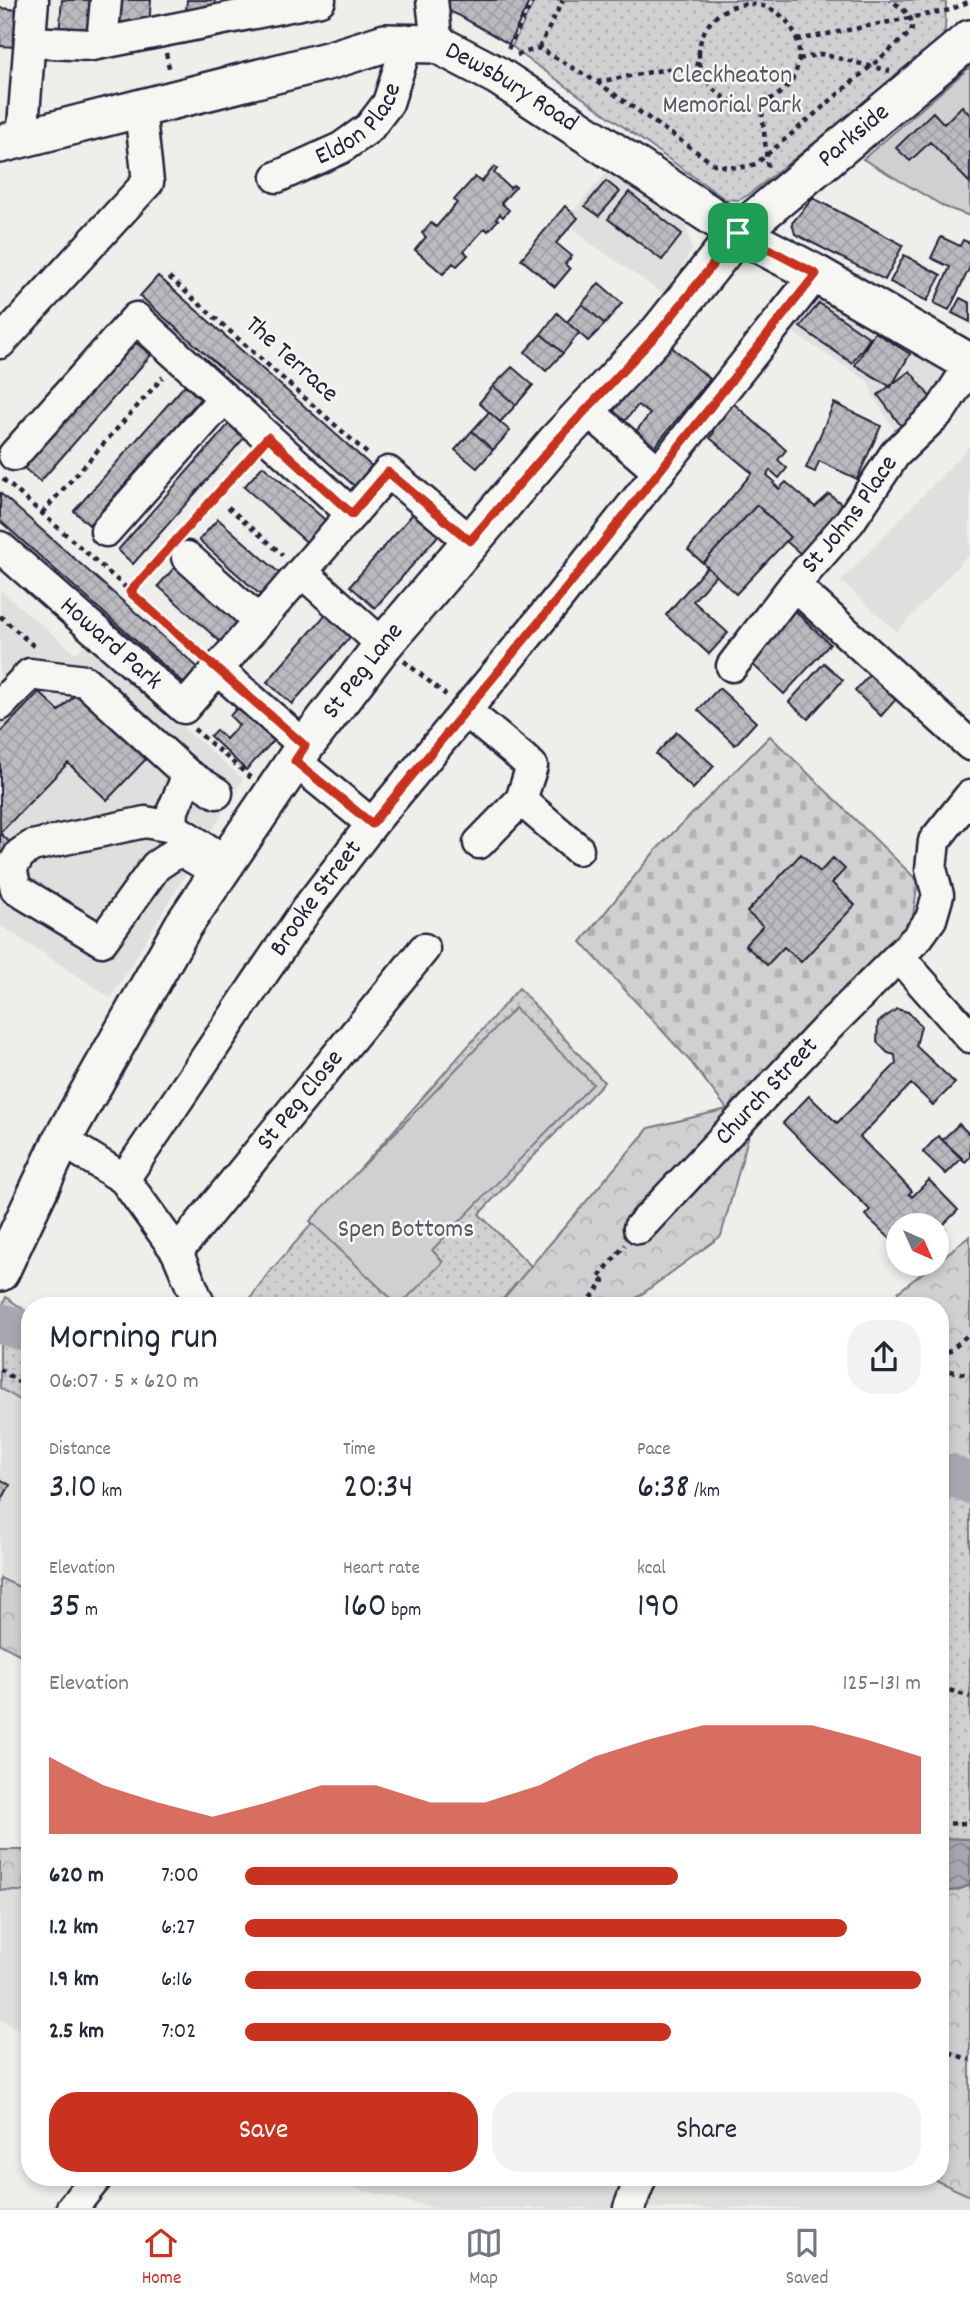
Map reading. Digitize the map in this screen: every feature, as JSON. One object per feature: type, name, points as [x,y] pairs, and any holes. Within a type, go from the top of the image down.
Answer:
[{"type":"main road","name":"Parkside","points":[[738,233],[970,39]]},
{"type":"main road","name":"Dewsbury Road","points":[[11,142],[331,60],[385,43],[422,44],[489,61],[498,76],[738,233],[816,274],[970,364]]},
{"type":"main road","name":"St Peg Lane","points":[[0,1272],[62,1140],[183,926],[300,753],[383,645],[470,541],[659,332],[738,233]]},
{"type":"street","points":[[11,142],[30,42],[33,0]]},
{"type":"street","points":[[102,43],[106,0]]},
{"type":"street","points":[[30,42],[92,45],[231,9],[320,0]]},
{"type":"street","points":[[422,44],[432,0]]},
{"type":"street","name":"Eldon Place","points":[[277,177],[341,148],[369,128],[388,103],[422,44]]},
{"type":"street","points":[[0,343],[148,182],[141,109]]},
{"type":"street","name":"Brooke Street","points":[[124,1179],[306,910],[372,824],[659,472],[816,274]]},
{"type":"street","points":[[7,465],[136,318],[352,514]]},
{"type":"street","name":"St Johns Place","points":[[732,666],[794,585],[849,522],[895,454],[941,410],[970,364]]},
{"type":"street","points":[[106,531],[224,398]]},
{"type":"street","points":[[586,410],[659,472]]},
{"type":"street","points":[[388,472],[470,541]]},
{"type":"street","name":"Howard Park","points":[[0,547],[184,708],[388,472]]},
{"type":"street","points":[[177,549],[259,621]]},
{"type":"street","points":[[302,572],[383,645]]},
{"type":"street","points":[[794,585],[970,745]]},
{"type":"street","points":[[218,669],[372,824]]},
{"type":"street","points":[[0,705],[30,674],[85,681],[188,775],[216,793]]},
{"type":"street","points":[[466,710],[532,766],[521,800],[479,843]]},
{"type":"street","points":[[172,827],[173,810],[188,775]]},
{"type":"street","name":"Church Street","points":[[639,1228],[827,1029],[899,957],[931,919],[938,895],[931,869],[934,841],[970,796]]},
{"type":"street","points":[[521,800],[578,849]]},
{"type":"street","points":[[145,822],[172,827],[223,868],[180,849],[156,866],[102,941],[16,889],[11,869],[20,853],[32,846],[145,822]]},
{"type":"street","name":"St Peg Close","points":[[177,1252],[424,949]]},
{"type":"street","points":[[899,957],[970,1037]]},
{"type":"street","points":[[62,1140],[124,1179],[177,1252],[196,1297]]},
{"type":"street","points":[[72,2208],[90,2186]]},
{"type":"street","points":[[629,2208],[638,2186]]},
{"type":"path","points":[[489,61],[533,0]]},
{"type":"path","points":[[539,48],[563,0]]},
{"type":"path","points":[[489,61],[539,48],[597,82],[714,164],[732,168],[747,167],[757,164],[911,32],[911,18],[890,0]]},
{"type":"path","points":[[797,40],[950,10],[970,1]]},
{"type":"path","points":[[747,2],[765,6],[779,14],[790,25],[797,40],[799,59],[795,74],[787,87],[775,97],[761,103],[745,104],[730,100],[716,91],[706,79],[700,63],[700,46],[706,30],[717,16],[747,2]]},
{"type":"path","points":[[799,59],[821,54],[924,78]]},
{"type":"path","points":[[597,82],[700,63]]},
{"type":"path","points":[[761,103],[769,176],[777,201]]},
{"type":"path","name":"The Terrace","points":[[169,277],[388,472]]},
{"type":"path","points":[[42,513],[180,358]]},
{"type":"path","points":[[130,592],[177,549],[268,437]]},
{"type":"path","name":"Howard Park","points":[[7,465],[42,513],[218,669]]},
{"type":"path","points":[[228,507],[302,572]]},
{"type":"path","points":[[383,645],[466,710]]},
{"type":"path","points":[[184,708],[180,717],[271,796]]},
{"type":"path","points":[[592,1297],[604,1281],[598,1278],[639,1228]]},
{"type":"path","points":[[949,1351],[970,1333]]},
{"type":"path","points":[[0,1369],[21,1384]]},
{"type":"path","points":[[949,1371],[970,1375]]},
{"type":"path","points":[[949,1690],[970,1697]]},
{"type":"path","points":[[949,1824],[966,1823],[970,1820]]},
{"type":"path","points":[[949,2052],[970,2060]]},
{"type":"shaded area","points":[[607,172],[686,224],[692,250],[665,295],[589,242],[565,221]]},
{"type":"shaded area","points":[[819,300],[957,370],[898,436],[872,394],[869,382],[792,332]]},
{"type":"shaded area","points":[[970,446],[970,553],[897,632],[841,581]]},
{"type":"shaded area","points":[[0,590],[75,653],[86,644],[243,779],[111,998],[0,925]]},
{"type":"shaded area","points":[[0,1388],[21,1401],[21,1588],[0,1578]]},
{"type":"shaded area","points":[[0,1890],[21,1891],[21,2033],[0,2019]]},
{"type":"shaded area","points":[[343,2186],[948,2186],[970,2196],[970,2208],[435,2208]]},
{"type":"green space","name":"Cleckheaton Memorial Park","points":[[535,0],[940,0],[946,3],[945,30],[939,45],[748,195],[739,200],[725,199],[512,46]]},
{"type":"green space","points":[[970,67],[970,216],[945,207],[863,159]]},
{"type":"green space","points":[[770,736],[918,881],[912,923],[727,1109],[690,1061],[581,942],[655,851]]},
{"type":"green space","name":"Spen Bottoms","points":[[519,988],[604,1082],[479,1214],[531,1266],[505,1297],[251,1297],[266,1276]]},
{"type":"green space","points":[[841,994],[751,1127],[721,1236],[638,1297],[491,1297],[531,1266],[649,1128],[727,1109]]},
{"type":"green space","name":"Spen Bottoms","points":[[515,1008],[593,1084],[432,1250],[443,1262],[408,1297],[390,1297],[310,1221]]},
{"type":"green space","points":[[970,1236],[970,1492],[953,1491],[949,1494],[949,1297],[898,1297],[898,1292],[919,1276],[949,1276],[949,1252]]},
{"type":"green space","points":[[6,1297],[21,1308],[21,1401],[0,1388],[0,1312]]},
{"type":"green space","points":[[953,1491],[970,1492],[970,1885],[949,1891],[949,1494]]},
{"type":"green space","points":[[0,1578],[21,1588],[21,1655],[0,1644]]},
{"type":"green space","points":[[0,1850],[21,1850],[21,1891],[0,1890]]},
{"type":"green space","points":[[970,1885],[970,2196],[948,2186],[949,1891]]},
{"type":"water","points":[[949,1838],[970,1839],[970,1885],[949,1891]]},
{"type":"building","points":[[62,0],[92,0],[88,36],[59,33]]},
{"type":"building","points":[[122,0],[151,0],[149,24],[120,22]]},
{"type":"building","points":[[187,0],[215,0],[214,13],[186,10]]},
{"type":"building","points":[[439,0],[530,0],[509,44],[437,6]]},
{"type":"building","points":[[0,8],[18,10],[15,47],[0,46]]},
{"type":"building","points":[[962,106],[970,115],[970,183],[930,142],[910,161],[896,148],[933,112],[944,124]]},
{"type":"building","points":[[494,167],[497,169],[494,173],[510,188],[513,185],[516,187],[501,203],[509,210],[503,217],[500,214],[488,231],[485,228],[464,251],[468,255],[457,266],[453,263],[443,274],[415,250],[426,237],[422,233],[431,223],[436,227],[457,203],[454,200],[475,177],[481,182]]},
{"type":"building","points":[[606,181],[620,192],[599,216],[585,206]]},
{"type":"building","points":[[629,192],[682,234],[662,260],[608,219]]},
{"type":"building","points":[[813,198],[903,245],[885,280],[795,234],[792,223]]},
{"type":"building","points":[[565,206],[578,218],[556,243],[572,256],[565,264],[570,269],[555,287],[521,259]]},
{"type":"building","points":[[941,237],[960,246],[963,240],[970,243],[970,267],[949,310],[934,303],[950,267],[931,258]]},
{"type":"building","points":[[904,255],[941,275],[927,301],[890,282]]},
{"type":"building","points":[[158,276],[376,470],[359,490],[140,296]]},
{"type":"building","points":[[599,283],[622,303],[605,324],[582,304]]},
{"type":"building","points":[[960,298],[970,303],[970,322],[952,313]]},
{"type":"building","points":[[819,303],[870,338],[852,363],[800,327]]},
{"type":"building","points":[[582,304],[605,324],[588,341],[567,322]]},
{"type":"building","points":[[557,313],[579,333],[563,353],[541,334]]},
{"type":"building","points":[[875,332],[910,354],[891,387],[855,365]]},
{"type":"building","points":[[541,334],[563,353],[546,371],[525,352]]},
{"type":"building","points":[[135,342],[151,355],[40,482],[24,468]]},
{"type":"building","points":[[668,344],[710,379],[647,456],[628,441],[650,414],[638,405],[618,429],[607,419]]},
{"type":"building","points":[[512,367],[533,385],[516,405],[493,386]]},
{"type":"building","points":[[910,371],[934,402],[902,427],[878,395]]},
{"type":"building","points":[[185,385],[200,399],[89,525],[74,511]]},
{"type":"building","points":[[493,386],[516,405],[500,422],[479,403]]},
{"type":"building","points":[[733,403],[786,450],[778,460],[787,468],[779,478],[770,470],[767,475],[779,489],[786,482],[815,507],[829,494],[843,505],[802,555],[786,541],[790,537],[757,505],[703,563],[688,550],[752,473],[710,438],[714,432],[712,430]]},
{"type":"building","points":[[834,403],[881,426],[857,479],[819,461],[815,472],[806,468]]},
{"type":"building","points":[[489,412],[510,431],[493,450],[472,431]]},
{"type":"building","points":[[229,424],[244,438],[133,564],[118,550]]},
{"type":"building","points":[[472,431],[493,450],[477,468],[455,450]]},
{"type":"building","points":[[263,466],[330,524],[311,546],[244,487]]},
{"type":"building","points":[[0,493],[202,671],[188,687],[0,521]]},
{"type":"building","points":[[757,505],[790,537],[736,594],[703,563]]},
{"type":"building","points":[[418,508],[443,530],[375,608],[350,586]]},
{"type":"building","points":[[218,519],[284,577],[265,599],[199,540]]},
{"type":"building","points":[[175,567],[241,625],[224,645],[158,586]]},
{"type":"building","points":[[707,567],[716,575],[693,601],[728,633],[709,654],[666,615]]},
{"type":"building","points":[[793,609],[830,644],[784,694],[747,659]]},
{"type":"building","points":[[793,609],[830,644],[784,694],[747,659]]},
{"type":"building","points":[[326,614],[351,636],[292,704],[267,682]]},
{"type":"building","points":[[824,663],[843,680],[808,719],[789,702]]},
{"type":"building","points":[[871,673],[897,698],[881,716],[855,691]]},
{"type":"building","points":[[719,688],[756,722],[735,745],[698,710]]},
{"type":"building","points":[[39,692],[59,711],[77,693],[146,759],[107,800],[68,763],[0,833],[0,733]]},
{"type":"building","points":[[240,704],[276,738],[246,770],[210,736],[216,730],[226,739],[239,725],[230,716]]},
{"type":"building","points":[[677,732],[714,766],[693,789],[656,754]]},
{"type":"building","points":[[0,833],[15,847],[0,862]]},
{"type":"building","points":[[801,854],[820,872],[833,858],[845,869],[832,883],[855,905],[801,962],[784,947],[767,965],[745,945],[763,926],[747,912]]},
{"type":"building","points":[[897,1009],[908,1012],[921,1026],[916,1046],[955,1083],[933,1105],[911,1084],[860,1137],[912,1191],[909,1194],[912,1197],[929,1180],[958,1210],[949,1219],[949,1213],[886,1213],[886,1235],[865,1215],[870,1210],[783,1123],[809,1096],[837,1123],[896,1064],[895,1055],[888,1053],[877,1042],[878,1022]]},
{"type":"building","points":[[959,1124],[970,1135],[970,1157],[965,1162],[942,1140]]},
{"type":"building","points":[[938,1136],[962,1158],[946,1174],[923,1152]]},
{"type":"building","points":[[0,1479],[10,1485],[0,1503]]},
{"type":"waterway","points":[[0,1323],[21,1329]]},
{"type":"waterway","points":[[949,1475],[970,1484]]},
{"type":"route","points":[[738,233],[816,274],[557,600],[372,824],[295,761],[305,746],[130,592],[268,437],[352,514],[388,472],[470,541],[555,443],[659,332],[738,233]]}]
